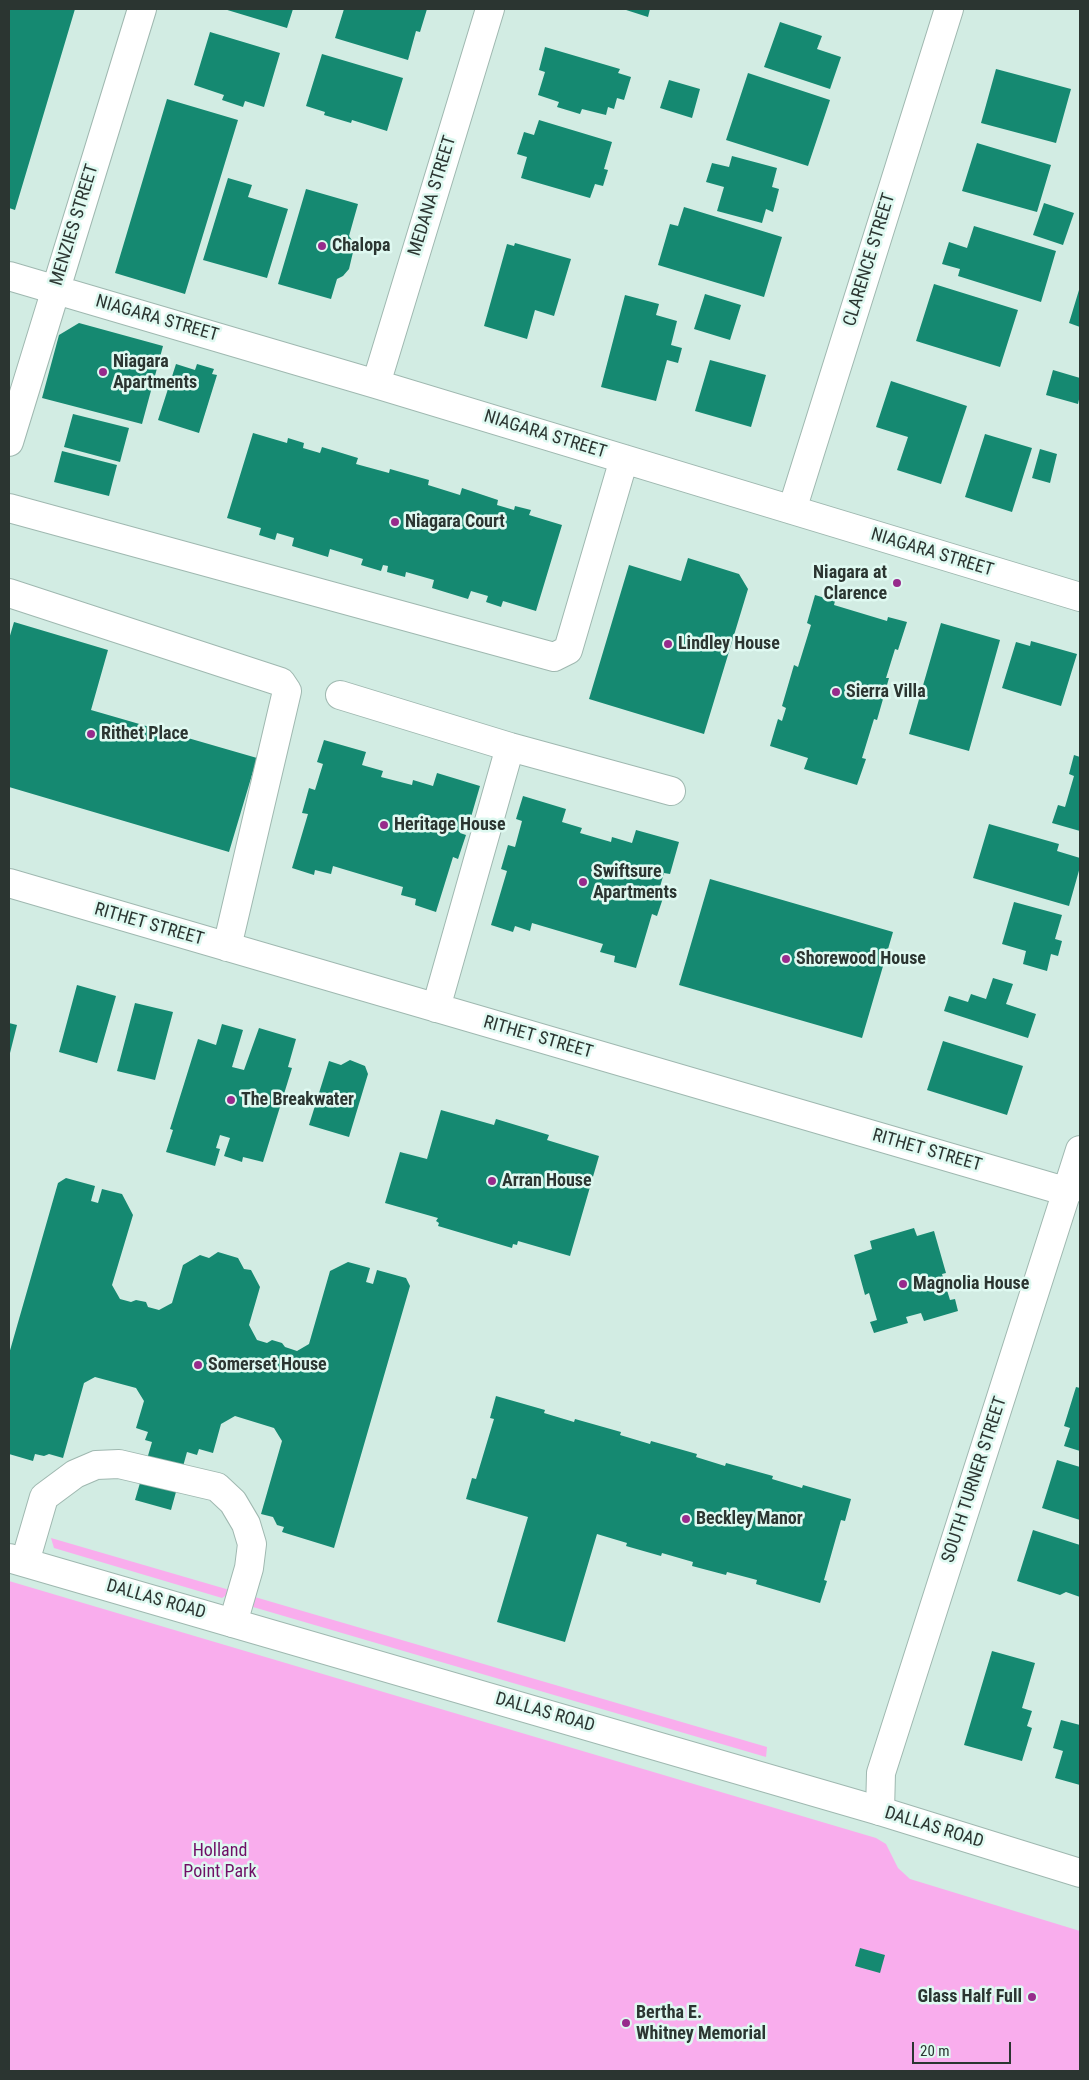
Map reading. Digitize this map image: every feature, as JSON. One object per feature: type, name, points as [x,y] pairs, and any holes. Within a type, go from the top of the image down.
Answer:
[{"type":"street","name":"MENZIES STREET","points":[[9,442],[54,290],[142,9]]},
{"type":"street","name":"MEDANA STREET","points":[[376,384],[490,9]]},
{"type":"street","name":"CLARENCE STREET","points":[[792,510],[949,9]]},
{"type":"street","name":"NIAGARA STREET","points":[[9,276],[376,384],[1080,597]]},
{"type":"street","points":[[9,508],[554,657],[568,650],[624,459]]},
{"type":"street","points":[[9,593],[282,682],[286,686],[287,691],[227,948]]},
{"type":"street","points":[[340,695],[510,747],[671,791]]},
{"type":"street","points":[[436,1008],[510,747]]},
{"type":"street","name":"RITHET STREET","points":[[9,883],[1068,1192]]},
{"type":"street","name":"SOUTH TURNER STREET","points":[[880,1811],[881,1773],[1080,1150]]},
{"type":"street","points":[[17,1560],[44,1497],[75,1474],[96,1465],[119,1464],[217,1487],[233,1502],[246,1524],[252,1544],[249,1568],[233,1623]]},
{"type":"street","name":"DALLAS ROAD","points":[[17,1560],[880,1811],[1080,1873]]},
{"type":"green space","points":[[51,1538],[233,1591],[222,1598],[54,1548]]},
{"type":"green space","name":"Holland Point Park","points":[[9,1581],[876,1838],[886,1844],[898,1868],[910,1879],[1080,1931],[1080,2071],[9,2071]]},
{"type":"green space","points":[[248,1595],[767,1747],[766,1757],[253,1607]]},
{"type":"building","points":[[9,9],[75,9],[15,210],[9,208]]},
{"type":"building","points":[[224,9],[293,9],[287,28]]},
{"type":"building","points":[[344,9],[427,9],[420,32],[416,31],[408,60],[335,38]]},
{"type":"building","points":[[623,9],[650,9],[648,17]]},
{"type":"building","points":[[780,22],[822,36],[817,49],[841,57],[830,89],[764,67]]},
{"type":"building","points":[[210,32],[280,53],[264,107],[245,101],[243,107],[222,100],[224,95],[194,85]]},
{"type":"building","points":[[545,47],[620,69],[618,73],[631,77],[624,100],[617,98],[614,109],[608,107],[606,115],[582,109],[580,114],[557,107],[559,102],[538,95],[545,72],[539,70]]},
{"type":"building","points":[[322,54],[403,78],[387,131],[352,120],[351,123],[324,115],[325,112],[306,106]]},
{"type":"building","points":[[996,69],[1071,89],[1056,143],[981,123]]},
{"type":"building","points":[[748,73],[830,100],[808,166],[726,140]]},
{"type":"building","points":[[669,80],[700,89],[692,118],[660,108]]},
{"type":"building","points":[[167,99],[238,120],[185,294],[115,273]]},
{"type":"building","points":[[539,120],[612,142],[604,169],[608,170],[603,186],[595,184],[590,198],[521,178],[527,157],[517,154],[524,132],[534,135]]},
{"type":"building","points":[[977,143],[1051,165],[1037,212],[962,191]]},
{"type":"building","points":[[732,156],[777,168],[772,187],[779,189],[773,212],[766,209],[762,223],[717,211],[724,187],[706,182],[712,163],[729,167]]},
{"type":"building","points":[[228,178],[252,185],[248,197],[288,209],[267,278],[203,260]]},
{"type":"building","name":"Chalopa","points":[[306,189],[358,204],[349,236],[354,243],[354,248],[349,269],[343,276],[337,279],[331,299],[278,284]]},
{"type":"building","points":[[1044,203],[1074,213],[1063,245],[1033,235]]},
{"type":"building","points":[[684,207],[782,237],[764,297],[658,265],[670,224],[678,226]]},
{"type":"building","points":[[974,226],[1056,251],[1041,302],[958,276],[960,269],[942,264],[949,242],[967,248]]},
{"type":"building","points":[[515,243],[571,259],[554,316],[535,310],[527,339],[484,326],[507,244],[514,246]]},
{"type":"building","points":[[934,284],[1018,310],[1000,367],[916,341]]},
{"type":"building","points":[[1080,291],[1080,327],[1069,323]]},
{"type":"building","points":[[705,294],[741,305],[730,340],[694,329]]},
{"type":"building","points":[[625,295],[659,304],[656,315],[677,321],[671,345],[682,348],[678,363],[667,360],[656,401],[601,387]]},
{"type":"building","name":"Niagara Apartments","points":[[79,323],[163,346],[142,424],[42,398],[59,335]]},
{"type":"building","points":[[710,360],[766,375],[751,427],[695,411]]},
{"type":"building","points":[[176,364],[195,370],[197,364],[214,369],[212,374],[217,375],[199,433],[158,420]]},
{"type":"building","points":[[1053,370],[1080,378],[1078,404],[1046,395]]},
{"type":"building","points":[[891,381],[967,406],[941,484],[897,470],[908,437],[876,427]]},
{"type":"building","points":[[73,414],[129,428],[120,462],[64,447]]},
{"type":"building","name":"Niagara Court","points":[[253,433],[287,443],[288,438],[304,443],[303,448],[320,453],[322,447],[358,458],[356,464],[389,473],[390,469],[429,480],[428,485],[460,495],[462,488],[498,500],[497,505],[514,510],[515,506],[531,510],[529,515],[562,525],[536,611],[503,601],[501,607],[486,602],[488,596],[471,591],[468,599],[432,588],[434,580],[406,572],[405,577],[387,572],[388,566],[383,565],[381,571],[361,565],[363,559],[330,549],[328,557],[292,546],[294,538],[277,533],[275,540],[259,535],[261,528],[227,518]]},
{"type":"building","points":[[985,434],[1032,448],[1012,512],[965,497]]},
{"type":"building","points":[[1040,449],[1057,454],[1050,483],[1032,478]]},
{"type":"building","points":[[62,451],[117,465],[109,496],[54,482]]},
{"type":"building","name":"Lindley House","points":[[688,558],[739,574],[748,589],[704,734],[589,699],[629,565],[681,581]]},
{"type":"building","name":"Sierra Villa","points":[[815,595],[835,601],[834,605],[887,621],[888,617],[907,622],[898,650],[895,649],[886,678],[889,678],[877,720],[874,719],[862,758],[866,759],[857,785],[804,769],[808,758],[770,746],[778,719],[782,721],[786,708],[782,706],[794,665],[798,667],[811,625],[807,623]]},
{"type":"building","name":"Rithet Place","points":[[14,622],[108,650],[91,710],[257,758],[229,852],[9,787],[9,639]]},
{"type":"building","points":[[941,623],[1000,640],[969,751],[909,734]]},
{"type":"building","points":[[1031,641],[1077,654],[1061,706],[1002,688],[1016,642],[1030,646]]},
{"type":"building","name":"Heritage House","points":[[324,740],[366,752],[362,765],[383,771],[381,777],[412,785],[413,780],[433,786],[437,773],[480,786],[471,817],[465,816],[460,833],[466,835],[458,859],[453,857],[436,912],[415,905],[416,899],[401,895],[403,887],[333,866],[331,874],[315,870],[314,875],[292,868],[308,814],[302,813],[309,788],[315,790],[323,764],[317,762]]},
{"type":"building","points":[[1074,755],[1080,757],[1080,831],[1052,823],[1058,805],[1065,807],[1074,776],[1069,774]]},
{"type":"building","name":"Swiftsure Apartments","points":[[523,796],[566,809],[562,822],[582,828],[580,833],[611,842],[612,837],[632,843],[636,830],[679,842],[670,874],[664,873],[659,890],[665,892],[657,916],[652,914],[636,968],[614,962],[615,956],[600,952],[603,944],[532,923],[530,931],[515,926],[513,932],[491,925],[507,871],[501,869],[508,845],[515,847],[522,821],[516,819]]},
{"type":"building","points":[[989,824],[1059,844],[1057,851],[1080,858],[1080,867],[1069,906],[973,878]]},
{"type":"building","name":"Shorewood House","points":[[710,879],[893,932],[862,1038],[679,985]]},
{"type":"building","points":[[1014,902],[1062,915],[1055,939],[1062,941],[1058,956],[1051,954],[1047,971],[1023,964],[1026,951],[1002,944]]},
{"type":"building","points":[[993,978],[1013,984],[1006,1004],[1036,1014],[1028,1038],[944,1011],[949,996],[968,1002],[971,994],[986,999]]},
{"type":"building","points":[[77,985],[116,996],[97,1063],[59,1052]]},
{"type":"building","points":[[135,1003],[173,1012],[155,1080],[117,1071]]},
{"type":"building","points":[[9,1023],[17,1025],[9,1057]]},
{"type":"building","name":"The Breakwater","points":[[222,1024],[243,1030],[232,1067],[244,1070],[259,1028],[296,1039],[288,1067],[292,1068],[263,1162],[243,1157],[242,1162],[224,1156],[230,1138],[220,1135],[216,1148],[220,1149],[215,1166],[166,1152],[173,1130],[170,1129],[198,1039],[216,1045]]},
{"type":"building","points":[[943,1041],[1023,1066],[1007,1115],[927,1090]]},
{"type":"building","points":[[350,1060],[365,1066],[368,1074],[349,1137],[309,1125],[329,1061],[341,1065]]},
{"type":"building","name":"Arran House","points":[[441,1110],[494,1125],[496,1119],[549,1135],[547,1140],[599,1156],[570,1256],[518,1241],[517,1245],[513,1244],[512,1248],[438,1226],[439,1223],[436,1221],[438,1218],[385,1203],[400,1152],[427,1159]]},
{"type":"building","name":"Somerset House","points":[[66,1178],[95,1186],[91,1201],[98,1203],[102,1189],[122,1194],[133,1215],[112,1285],[120,1299],[131,1302],[136,1300],[146,1302],[148,1307],[159,1310],[172,1303],[183,1265],[200,1255],[209,1258],[218,1252],[238,1258],[244,1269],[251,1270],[260,1287],[249,1325],[257,1340],[267,1343],[272,1340],[297,1351],[309,1344],[330,1271],[348,1262],[370,1268],[366,1282],[373,1284],[377,1270],[406,1278],[410,1286],[334,1548],[282,1532],[284,1527],[277,1525],[273,1517],[261,1514],[282,1441],[274,1428],[235,1416],[221,1424],[213,1453],[199,1449],[197,1455],[187,1452],[171,1510],[135,1500],[152,1442],[145,1440],[148,1432],[136,1428],[144,1401],[136,1388],[95,1377],[84,1383],[63,1458],[49,1454],[44,1456],[35,1454],[33,1461],[9,1454],[9,1354],[58,1183]]},
{"type":"building","name":"Magnolia House","points":[[914,1228],[917,1236],[934,1231],[946,1273],[942,1274],[950,1300],[955,1299],[958,1311],[924,1321],[921,1313],[906,1317],[908,1323],[874,1333],[870,1322],[877,1320],[869,1293],[865,1295],[854,1255],[872,1249],[870,1241]]},
{"type":"building","points":[[1076,1387],[1080,1388],[1080,1451],[1064,1446],[1070,1428],[1064,1426]]},
{"type":"building","name":"Beckley Manor","points":[[496,1396],[545,1410],[544,1413],[574,1422],[575,1419],[621,1432],[620,1435],[650,1444],[651,1441],[697,1454],[696,1457],[725,1466],[726,1463],[773,1476],[772,1479],[802,1488],[803,1485],[851,1499],[845,1521],[841,1520],[824,1580],[827,1581],[820,1603],[756,1584],[757,1580],[727,1572],[726,1575],[692,1566],[693,1562],[662,1553],[661,1556],[626,1546],[627,1543],[597,1534],[565,1642],[497,1622],[528,1517],[466,1499],[472,1478],[476,1479],[494,1419],[490,1418]]},
{"type":"building","points":[[1057,1460],[1080,1467],[1080,1520],[1042,1508]]},
{"type":"building","points":[[1033,1530],[1080,1545],[1080,1597],[1066,1592],[1060,1595],[1017,1581]]},
{"type":"building","points":[[992,1651],[1035,1663],[1022,1708],[1032,1711],[1027,1726],[1032,1728],[1022,1761],[964,1745]]},
{"type":"building","points":[[1061,1720],[1080,1725],[1080,1785],[1055,1778],[1063,1751],[1053,1748]]},
{"type":"building","points":[[860,1948],[885,1955],[880,1973],[855,1966]]},
{"type":"place","name":"Chalopa","points":[[322,246]]},
{"type":"place","name":"Niagara Apartments","points":[[103,372]]},
{"type":"place","name":"Niagara Court","points":[[395,522]]},
{"type":"place","name":"Niagara at Clarence","points":[[897,583]]},
{"type":"place","name":"Lindley House","points":[[668,644]]},
{"type":"place","name":"Sierra Villa","points":[[836,692]]},
{"type":"place","name":"Rithet Place","points":[[91,734]]},
{"type":"place","name":"Heritage House","points":[[384,825]]},
{"type":"place","name":"Swiftsure Apartments","points":[[583,882]]},
{"type":"place","name":"Shorewood House","points":[[786,959]]},
{"type":"place","name":"The Breakwater","points":[[231,1100]]},
{"type":"place","name":"Arran House","points":[[492,1181]]},
{"type":"place","name":"Magnolia House","points":[[903,1284]]},
{"type":"place","name":"Somerset House","points":[[198,1365]]},
{"type":"place","name":"Beckley Manor","points":[[686,1519]]},
{"type":"place","name":"Glass Half Full","points":[[1032,1997]]},
{"type":"place","name":"Bertha E. Whitney Memorial","points":[[626,2023]]}]
